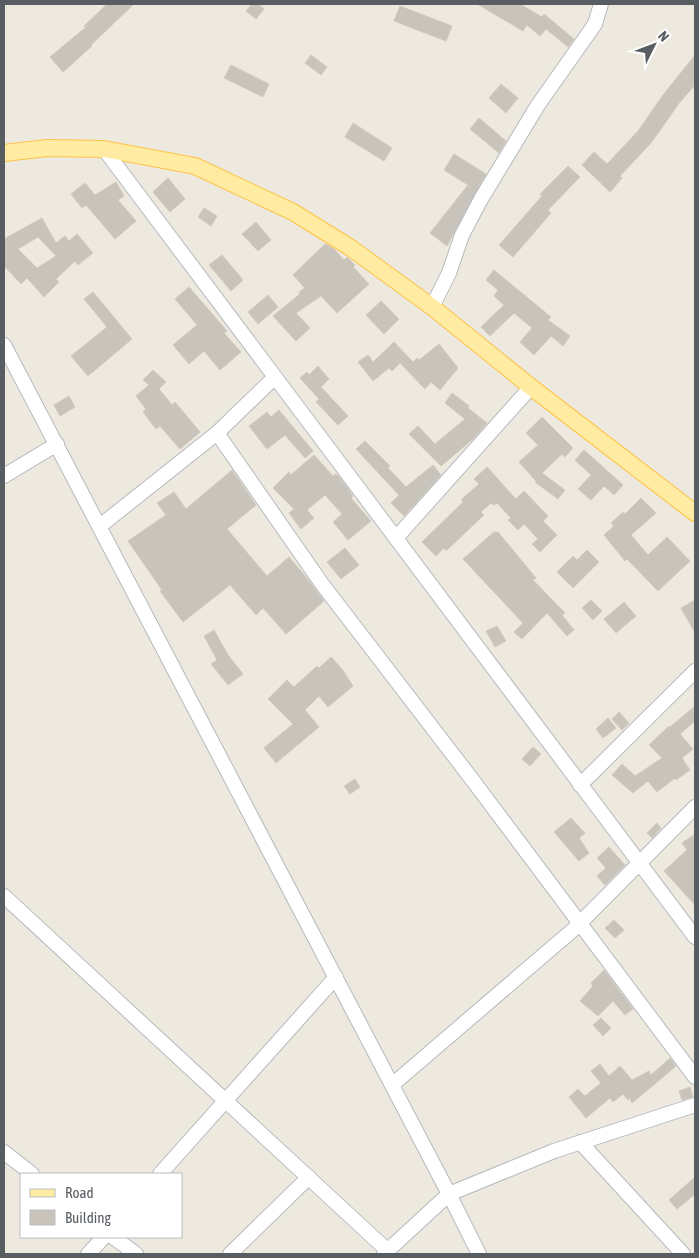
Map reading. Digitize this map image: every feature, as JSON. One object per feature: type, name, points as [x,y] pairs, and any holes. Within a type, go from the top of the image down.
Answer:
[{"type":"main road","points":[[4,153],[47,148],[104,149],[195,166],[293,212],[351,248],[432,308],[695,513]]},
{"type":"street","points":[[432,308],[450,273],[462,235],[480,199],[538,105],[595,24],[601,4]]},
{"type":"street","points":[[104,149],[695,937]]},
{"type":"street","points":[[4,346],[480,1254]]},
{"type":"street","points":[[100,526],[217,434],[275,377]]},
{"type":"street","points":[[396,538],[531,387]]},
{"type":"street","points":[[217,434],[322,584],[474,782],[695,1077]]},
{"type":"street","points":[[4,476],[57,444]]},
{"type":"street","points":[[580,785],[693,678]]},
{"type":"street","points":[[392,1085],[580,924],[695,807]]},
{"type":"street","points":[[4,896],[309,1177],[386,1252],[449,1194],[554,1151],[695,1105]]},
{"type":"street","points":[[161,1173],[336,977]]},
{"type":"street","points":[[580,1142],[683,1254]]},
{"type":"street","points":[[4,1152],[31,1173]]},
{"type":"street","points":[[230,1254],[309,1177]]},
{"type":"street","points":[[88,1254],[103,1238]]},
{"type":"street","points":[[114,1238],[136,1254]]},
{"type":"building","points":[[107,4],[134,4],[63,72],[50,57],[86,27],[84,26]]},
{"type":"building","points":[[252,4],[258,4],[264,9],[256,19],[246,11]]},
{"type":"building","points":[[477,4],[520,4],[542,17],[544,14],[574,39],[568,47],[546,29],[540,36],[527,25],[523,31]]},
{"type":"building","points":[[400,6],[452,26],[446,41],[394,21]]},
{"type":"building","points":[[311,55],[327,67],[321,75],[305,63]]},
{"type":"building","points":[[695,55],[695,85],[680,102],[651,143],[620,176],[622,178],[610,192],[582,165],[594,152],[607,164],[638,131],[663,95]]},
{"type":"building","points":[[231,65],[269,84],[263,97],[224,78]]},
{"type":"building","points":[[501,84],[518,98],[506,113],[489,98]]},
{"type":"building","points":[[479,118],[506,141],[499,153],[470,129]]},
{"type":"building","points":[[353,123],[392,148],[384,161],[345,137]]},
{"type":"building","points":[[454,154],[486,174],[447,246],[430,233],[468,185],[444,170]]},
{"type":"building","points":[[568,166],[580,177],[548,210],[551,213],[513,257],[499,245],[542,196],[540,194]]},
{"type":"building","points":[[168,178],[185,199],[170,212],[153,192]]},
{"type":"building","points":[[116,182],[124,196],[118,200],[136,221],[115,239],[86,205],[82,208],[71,194],[85,183],[95,195]]},
{"type":"building","points":[[204,208],[217,216],[211,226],[198,217]]},
{"type":"building","points":[[42,218],[56,243],[65,236],[69,241],[77,234],[93,253],[78,265],[75,261],[56,279],[59,282],[44,297],[27,278],[21,284],[4,266],[4,239]],"holes":[[[38,237],[56,256],[37,268],[18,249]]]},
{"type":"building","points":[[256,222],[271,240],[258,251],[242,234]]},
{"type":"building","points":[[325,244],[334,249],[344,260],[347,257],[355,265],[353,267],[369,284],[337,313],[321,296],[296,313],[310,328],[296,341],[273,316],[305,288],[293,275]]},
{"type":"building","points":[[222,255],[243,280],[231,291],[209,265]]},
{"type":"building","points":[[494,270],[551,317],[548,320],[570,336],[563,346],[551,336],[534,355],[520,342],[532,328],[514,313],[490,336],[481,327],[504,305],[494,296],[498,290],[486,280]]},
{"type":"building","points":[[189,287],[227,331],[224,333],[241,352],[220,370],[204,351],[189,364],[173,345],[197,325],[175,299]]},
{"type":"building","points":[[93,292],[132,339],[88,376],[71,356],[107,327],[84,299]]},
{"type":"building","points":[[268,295],[278,307],[258,324],[248,312]]},
{"type":"building","points":[[381,301],[399,319],[384,334],[366,315]]},
{"type":"building","points":[[394,342],[413,362],[417,358],[419,360],[439,344],[458,368],[440,390],[431,382],[425,389],[400,363],[392,371],[389,368],[373,381],[358,362],[368,355],[373,362]]},
{"type":"building","points":[[318,366],[329,379],[321,387],[348,416],[338,425],[316,402],[319,399],[300,378],[307,372],[309,375]]},
{"type":"building","points":[[153,370],[166,382],[159,389],[172,405],[175,402],[200,432],[180,449],[160,426],[156,429],[143,412],[146,409],[136,396],[149,385],[143,380]]},
{"type":"building","points":[[452,393],[487,423],[473,439],[441,466],[409,434],[418,426],[435,444],[465,419],[445,403]]},
{"type":"building","points":[[69,396],[75,407],[60,416],[54,405]]},
{"type":"building","points":[[279,410],[313,451],[305,458],[285,435],[267,449],[249,426],[267,412],[271,417]]},
{"type":"building","points":[[542,417],[573,448],[565,457],[562,454],[542,473],[565,490],[558,499],[535,482],[519,462],[538,445],[526,433]]},
{"type":"building","points":[[365,441],[390,466],[388,468],[406,487],[433,465],[441,475],[404,516],[391,503],[399,495],[356,449]]},
{"type":"building","points":[[584,450],[623,485],[614,495],[604,486],[591,500],[578,489],[591,475],[575,460]]},
{"type":"building","points":[[314,455],[333,476],[336,474],[340,478],[353,496],[351,498],[371,521],[348,540],[333,522],[342,514],[325,495],[307,510],[314,518],[301,529],[289,513],[294,509],[273,488],[289,472],[291,475]]},
{"type":"building","points":[[487,467],[516,499],[524,491],[548,516],[543,521],[557,535],[540,552],[532,544],[538,539],[524,524],[518,530],[508,520],[511,518],[497,503],[494,505],[491,503],[481,512],[484,515],[446,551],[444,548],[436,556],[422,542],[463,502],[461,500],[479,484],[474,479]]},
{"type":"building","points":[[232,470],[256,505],[227,529],[267,576],[289,557],[324,601],[286,634],[263,608],[256,615],[230,585],[183,622],[160,591],[162,590],[128,541],[166,515],[157,503],[174,492],[186,509]]},
{"type":"building","points":[[641,498],[656,513],[631,535],[648,555],[667,537],[690,561],[658,591],[627,559],[625,561],[604,535],[614,526],[611,523],[623,512],[625,514]]},
{"type":"building","points":[[494,532],[498,532],[536,578],[533,580],[565,613],[562,615],[574,630],[567,636],[547,613],[522,639],[514,632],[523,623],[463,559]]},
{"type":"building","points":[[345,548],[359,565],[341,579],[327,562]]},
{"type":"building","points":[[587,550],[599,562],[573,588],[557,572],[573,556],[577,560]]},
{"type":"building","points":[[591,600],[602,611],[593,620],[582,608]]},
{"type":"building","points":[[695,600],[695,633],[681,608]]},
{"type":"building","points":[[624,602],[636,616],[616,633],[604,619]]},
{"type":"building","points":[[497,626],[506,641],[495,647],[486,631]]},
{"type":"building","points":[[214,630],[228,655],[243,674],[228,685],[211,664],[217,660],[204,636]]},
{"type":"building","points":[[331,657],[342,669],[353,686],[328,707],[319,696],[305,710],[319,727],[276,763],[264,748],[293,724],[268,699],[287,680],[294,687],[317,666],[319,668]]},
{"type":"building","points":[[695,706],[695,721],[680,734],[693,749],[682,758],[690,770],[676,780],[675,778],[657,792],[648,781],[633,793],[612,775],[622,764],[635,776],[662,758],[649,745],[669,726]]},
{"type":"building","points":[[619,712],[629,723],[622,730],[612,719]]},
{"type":"building","points":[[608,718],[616,728],[603,738],[596,729]]},
{"type":"building","points":[[533,747],[541,754],[530,766],[522,759]]},
{"type":"building","points":[[355,779],[360,787],[350,794],[344,786]]},
{"type":"building","points":[[571,818],[585,833],[579,838],[589,853],[579,861],[554,832]]},
{"type":"building","points":[[657,823],[661,828],[652,838],[647,833]]},
{"type":"building","points":[[695,834],[695,905],[664,871],[687,850],[682,843]]},
{"type":"building","points":[[609,847],[625,865],[605,885],[597,876],[606,868],[597,858]]},
{"type":"building","points":[[614,920],[624,930],[615,938],[605,928]]},
{"type":"building","points":[[604,970],[633,1009],[625,1015],[613,1001],[598,1016],[580,1001],[593,986],[591,983]]},
{"type":"building","points":[[601,1018],[611,1028],[603,1036],[593,1025]]},
{"type":"building","points":[[670,1058],[676,1066],[632,1103],[630,1098],[628,1100],[623,1094],[613,1102],[610,1098],[586,1118],[569,1097],[578,1089],[585,1096],[601,1083],[591,1071],[600,1064],[609,1076],[620,1066],[632,1080],[649,1071],[651,1075]]},
{"type":"building","points":[[690,1087],[693,1097],[682,1100],[679,1091]]},
{"type":"building","points":[[695,1177],[695,1194],[677,1209],[669,1200]]}]
